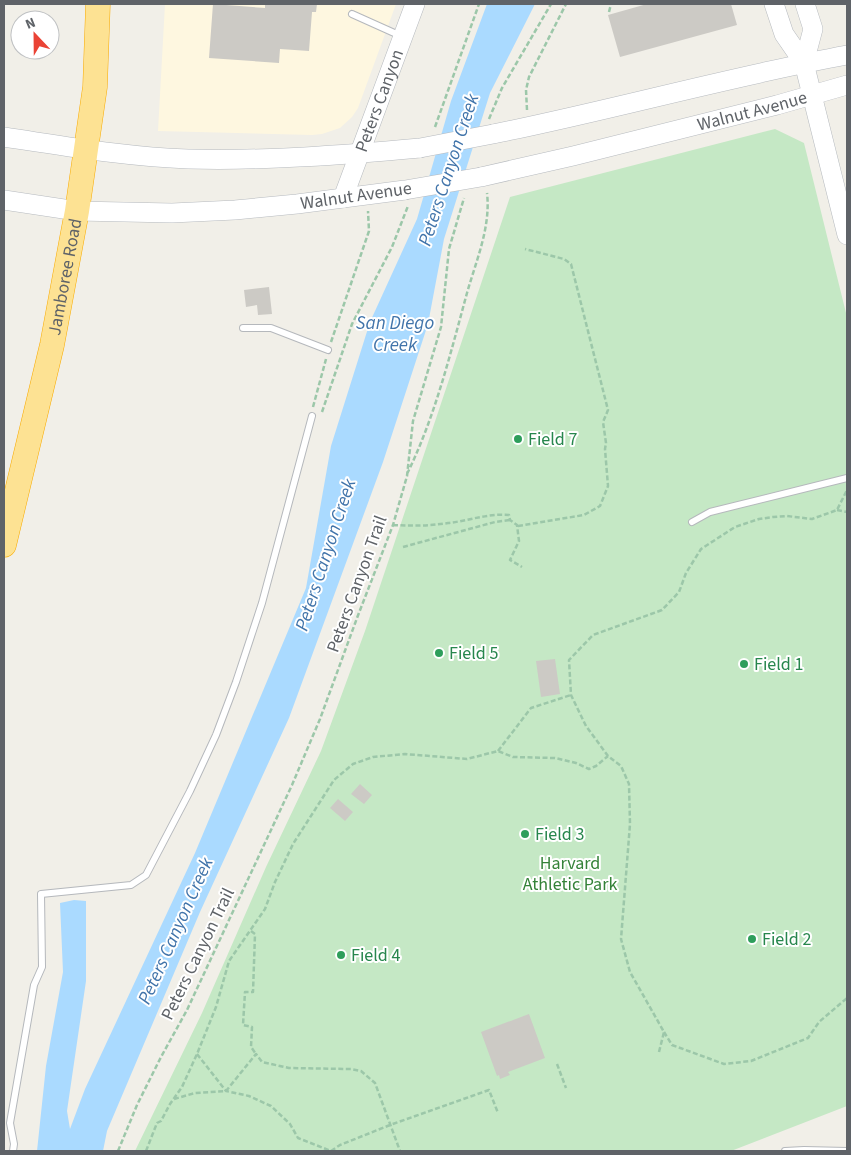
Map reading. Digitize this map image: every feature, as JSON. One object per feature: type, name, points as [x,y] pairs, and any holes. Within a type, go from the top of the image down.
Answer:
[{"type":"highway","name":"Jamboree Road","points":[[4,545],[52,344],[78,211],[96,87],[98,4]]},
{"type":"main road","name":"Peters Canyon","points":[[343,198],[415,4]]},
{"type":"main road","points":[[774,4],[784,34],[804,63],[847,235]]},
{"type":"main road","points":[[804,63],[813,29],[806,4]]},
{"type":"main road","name":"Walnut Avenue","points":[[4,138],[87,149],[188,159],[318,157],[420,148],[491,127],[652,99],[767,70],[847,55]]},
{"type":"main road","name":"Walnut Avenue","points":[[4,200],[78,211],[172,213],[235,210],[366,196],[407,196],[558,160],[847,85]]},
{"type":"lane","points":[[352,14],[402,37]]},
{"type":"lane","points":[[243,328],[272,328],[328,350]]},
{"type":"lane","points":[[13,1151],[14,1144],[10,1123],[34,985],[42,967],[41,894],[131,885],[146,874],[190,791],[216,735],[236,682],[262,603],[312,416]]},
{"type":"lane","points":[[692,522],[710,512],[847,478]]},
{"type":"lane","points":[[785,1151],[847,1151]]},
{"type":"path","points":[[433,132],[478,4]]},
{"type":"path","points":[[491,127],[506,81],[551,4]]},
{"type":"path","points":[[527,109],[526,90],[530,77],[566,4]]},
{"type":"path","points":[[609,12],[612,4]]},
{"type":"path","points":[[366,196],[369,231],[328,350],[312,416],[320,415],[323,411],[352,324],[392,247],[407,196]]},
{"type":"path","points":[[406,476],[421,446],[436,403],[487,222],[487,197]]},
{"type":"path","name":"Peters Canyon Trail","points":[[118,1151],[137,1105],[160,1057],[187,1010],[292,785],[320,719],[356,618],[393,525],[406,476],[413,421],[441,327],[449,249],[464,198]]},
{"type":"path","points":[[393,525],[447,524],[500,514],[509,515],[510,520],[518,526],[584,515],[600,506],[608,486],[603,422],[608,410],[571,264],[564,260],[524,249]]},
{"type":"path","points":[[837,510],[847,490]]},
{"type":"path","points":[[847,512],[837,510],[812,519],[787,516],[759,519],[736,527],[701,549],[686,573],[679,592],[662,610],[593,635],[569,660],[571,695],[586,726],[608,756],[621,766],[629,784],[630,824],[621,939],[630,972],[672,1045],[724,1064],[751,1061],[808,1038],[819,1022],[847,998]]},
{"type":"path","points":[[403,547],[495,522],[510,520]]},
{"type":"path","points":[[518,526],[518,541],[510,560],[522,567]]},
{"type":"path","points":[[498,751],[531,708],[571,695]]},
{"type":"path","points":[[146,1151],[158,1124],[182,1087],[197,1054],[216,1007],[229,962],[266,909],[275,882],[293,844],[334,780],[353,764],[373,757],[405,754],[467,759],[498,751],[513,757],[555,758],[576,763],[589,769],[608,756]]},
{"type":"path","points":[[250,930],[255,934],[253,992],[245,992],[243,1026],[252,1026],[251,1048],[262,1062],[289,1068],[351,1069],[361,1071],[374,1083],[400,1151]]},
{"type":"path","points":[[659,1052],[664,1032]]},
{"type":"path","points":[[197,1054],[226,1091]]},
{"type":"path","points":[[226,1091],[256,1054]]},
{"type":"path","points":[[557,1064],[566,1088]]},
{"type":"path","points":[[172,1100],[196,1094],[226,1091],[249,1096],[271,1106],[290,1124],[298,1138],[331,1151],[340,1145],[489,1090],[498,1113]]},
{"type":"shaded area","points":[[165,4],[396,4],[358,108],[352,117],[340,128],[312,135],[158,131]]},
{"type":"green space","name":"Harvard Athletic Park","points":[[775,129],[804,143],[847,317],[847,1106],[731,1151],[135,1151],[202,1013],[266,867],[321,751],[365,631],[510,197]]},
{"type":"water","name":"San Diego Creek","points":[[487,4],[535,4],[490,93],[444,239],[428,324],[383,462],[289,718],[200,912],[107,1131],[103,1151],[37,1151],[46,1066],[63,972],[60,903],[74,900],[86,901],[86,981],[67,1111],[70,1129],[85,1089],[195,853],[306,588],[331,446],[370,322],[417,219],[451,101]]},
{"type":"building","points":[[213,4],[265,8],[265,4],[317,4],[316,12],[312,12],[309,51],[280,49],[279,63],[209,58]]},
{"type":"building","points":[[647,4],[731,4],[737,25],[620,57],[608,15]]},
{"type":"building","points":[[269,287],[272,314],[258,315],[257,305],[246,307],[244,290]]},
{"type":"building","points":[[555,659],[560,694],[541,697],[536,661]]},
{"type":"building","points":[[360,784],[372,795],[364,804],[351,794]]},
{"type":"building","points":[[338,799],[353,812],[345,821],[330,808]]},
{"type":"building","points":[[529,1014],[545,1058],[508,1072],[510,1075],[500,1079],[499,1075],[497,1076],[481,1032]]},
{"type":"place","name":"Field 7","points":[[518,439]]},
{"type":"place","name":"Field 5","points":[[439,653]]},
{"type":"place","name":"Field 1","points":[[744,664]]},
{"type":"place","name":"Field 3","points":[[525,834]]},
{"type":"place","name":"Field 2","points":[[752,939]]},
{"type":"place","name":"Field 4","points":[[341,955]]},
{"type":"water label","name":"Peters Canyon Creek","points":[[449,170]]},
{"type":"water label","name":"Peters Canyon Creek","points":[[326,555]]},
{"type":"water label","name":"Peters Canyon Creek","points":[[176,931]]}]
